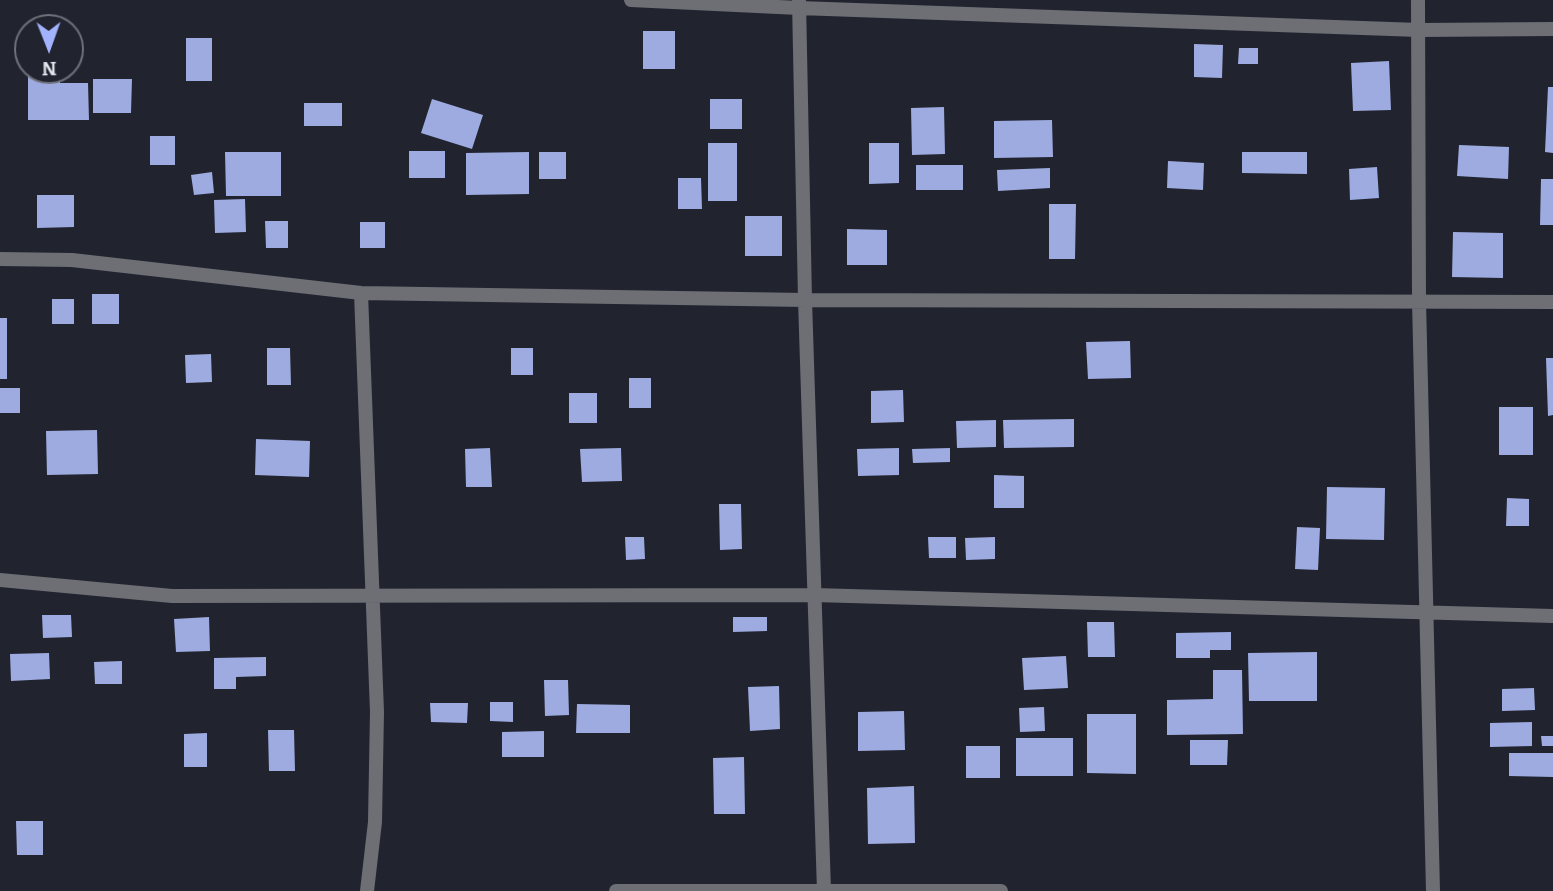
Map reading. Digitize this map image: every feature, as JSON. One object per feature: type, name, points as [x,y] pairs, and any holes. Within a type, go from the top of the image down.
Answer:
[{"type":"street","points":[[631,0],[799,4],[1419,30],[1553,29]]},
{"type":"street","points":[[1418,0],[1419,301],[1433,891]]},
{"type":"street","points":[[799,4],[805,300],[824,890]]},
{"type":"street","points":[[0,259],[72,260],[361,293],[805,300],[1553,302]]},
{"type":"street","points":[[361,293],[377,712],[375,822],[367,891]]},
{"type":"street","points":[[0,580],[172,596],[814,595],[1553,616]]},
{"type":"street","points":[[616,891],[1001,891]]},
{"type":"building","points":[[643,31],[675,31],[675,69],[643,69]]},
{"type":"building","points":[[186,38],[212,38],[212,81],[186,81]]},
{"type":"building","points":[[1194,44],[1223,45],[1222,78],[1194,77]]},
{"type":"building","points":[[1239,48],[1258,48],[1258,64],[1238,64]]},
{"type":"building","points":[[1389,61],[1391,110],[1353,111],[1351,63]]},
{"type":"building","points":[[93,79],[132,79],[131,113],[93,113]]},
{"type":"building","points":[[88,83],[89,120],[28,120],[28,84]]},
{"type":"building","points":[[1548,87],[1553,87],[1553,153],[1545,152]]},
{"type":"building","points":[[432,99],[483,115],[472,149],[421,133]]},
{"type":"building","points":[[710,99],[742,99],[742,129],[710,129]]},
{"type":"building","points":[[304,103],[342,103],[342,126],[304,126]]},
{"type":"building","points":[[944,107],[945,154],[912,155],[911,108]]},
{"type":"building","points":[[1052,120],[1053,157],[994,158],[994,121]]},
{"type":"building","points":[[150,136],[175,136],[175,165],[150,165]]},
{"type":"building","points":[[708,143],[737,143],[737,201],[708,201]]},
{"type":"building","points":[[869,143],[899,143],[899,183],[869,184]]},
{"type":"building","points":[[1459,145],[1509,147],[1508,179],[1457,176]]},
{"type":"building","points":[[409,151],[445,151],[445,178],[409,178]]},
{"type":"building","points":[[225,152],[281,152],[281,196],[226,196]]},
{"type":"building","points":[[529,152],[529,194],[466,195],[466,153]]},
{"type":"building","points":[[539,152],[566,152],[566,179],[539,179]]},
{"type":"building","points":[[1242,152],[1307,152],[1307,174],[1242,173]]},
{"type":"building","points":[[1168,161],[1204,163],[1203,190],[1167,188]]},
{"type":"building","points":[[916,165],[963,165],[963,190],[916,190]]},
{"type":"building","points":[[1377,167],[1379,198],[1350,200],[1349,169]]},
{"type":"building","points":[[1050,168],[1050,188],[998,191],[997,170]]},
{"type":"building","points":[[212,172],[214,193],[194,195],[191,175]]},
{"type":"building","points":[[678,178],[701,178],[702,209],[678,209]]},
{"type":"building","points":[[1541,179],[1553,179],[1553,225],[1540,225]]},
{"type":"building","points":[[37,195],[74,195],[74,227],[37,228]]},
{"type":"building","points":[[245,199],[246,232],[215,233],[214,200]]},
{"type":"building","points":[[1049,204],[1076,204],[1075,259],[1049,259]]},
{"type":"building","points":[[745,216],[782,216],[782,256],[745,256]]},
{"type":"building","points":[[265,221],[288,221],[288,248],[266,248]]},
{"type":"building","points":[[360,222],[385,222],[385,248],[360,248]]},
{"type":"building","points":[[847,229],[887,230],[887,265],[847,265]]},
{"type":"building","points":[[1453,232],[1503,233],[1503,278],[1452,277]]},
{"type":"building","points":[[92,294],[119,294],[119,324],[92,324]]},
{"type":"building","points":[[52,299],[74,299],[74,324],[52,324]]},
{"type":"building","points":[[0,318],[7,318],[7,379],[0,379]]},
{"type":"building","points":[[1130,341],[1131,378],[1088,379],[1086,342]]},
{"type":"building","points":[[267,348],[290,348],[291,385],[267,385]]},
{"type":"building","points":[[511,348],[533,348],[533,375],[511,375]]},
{"type":"building","points":[[211,354],[212,382],[186,383],[185,355]]},
{"type":"building","points":[[1546,358],[1553,358],[1553,415],[1548,416]]},
{"type":"building","points":[[629,378],[651,378],[651,408],[629,408]]},
{"type":"building","points":[[0,388],[20,388],[20,413],[0,413]]},
{"type":"building","points":[[903,390],[904,422],[871,423],[871,391]]},
{"type":"building","points":[[569,393],[597,393],[597,423],[569,423]]},
{"type":"building","points":[[1499,407],[1533,407],[1533,455],[1499,455]]},
{"type":"building","points":[[1074,419],[1074,447],[1004,448],[1003,420]]},
{"type":"building","points":[[996,420],[996,447],[957,448],[956,421]]},
{"type":"building","points":[[97,430],[98,474],[47,475],[46,431]]},
{"type":"building","points":[[256,439],[310,441],[309,477],[255,475]]},
{"type":"building","points":[[490,448],[492,487],[466,487],[465,449]]},
{"type":"building","points":[[621,448],[622,481],[582,482],[580,449]]},
{"type":"building","points":[[899,448],[899,475],[858,476],[857,449]]},
{"type":"building","points":[[950,448],[950,462],[913,463],[912,449]]},
{"type":"building","points":[[994,475],[1024,476],[1024,508],[994,508]]},
{"type":"building","points":[[1327,487],[1385,488],[1384,540],[1326,539]]},
{"type":"building","points":[[1507,498],[1529,499],[1529,526],[1506,526]]},
{"type":"building","points":[[719,504],[741,504],[742,549],[720,550]]},
{"type":"building","points":[[1297,527],[1320,528],[1318,570],[1295,569]]},
{"type":"building","points":[[625,537],[644,537],[645,559],[626,560]]},
{"type":"building","points":[[928,537],[956,537],[956,558],[929,558]]},
{"type":"building","points":[[995,537],[995,559],[966,560],[965,538]]},
{"type":"building","points":[[42,615],[71,615],[72,637],[43,638]]},
{"type":"building","points":[[209,617],[210,651],[176,652],[174,619]]},
{"type":"building","points":[[733,617],[767,617],[767,631],[733,632]]},
{"type":"building","points":[[1087,622],[1114,622],[1115,657],[1088,657]]},
{"type":"building","points":[[1231,632],[1231,650],[1210,650],[1210,658],[1176,658],[1176,633]]},
{"type":"building","points":[[1317,652],[1317,701],[1249,701],[1248,653]]},
{"type":"building","points":[[49,653],[50,679],[11,681],[10,654]]},
{"type":"building","points":[[1066,656],[1068,688],[1024,690],[1022,658]]},
{"type":"building","points":[[266,657],[266,676],[236,677],[236,689],[214,689],[214,658]]},
{"type":"building","points":[[122,661],[122,684],[95,684],[94,662]]},
{"type":"building","points":[[1213,670],[1242,670],[1243,734],[1167,735],[1167,700],[1213,699]]},
{"type":"building","points":[[544,680],[568,680],[569,715],[545,716]]},
{"type":"building","points":[[779,686],[780,729],[750,731],[748,687]]},
{"type":"building","points":[[1534,688],[1535,710],[1502,711],[1502,689]]},
{"type":"building","points":[[490,702],[513,702],[513,722],[490,721]]},
{"type":"building","points":[[430,703],[468,703],[467,723],[431,722]]},
{"type":"building","points":[[577,704],[630,705],[630,733],[576,733]]},
{"type":"building","points":[[1044,707],[1045,731],[1020,732],[1019,708]]},
{"type":"building","points":[[904,711],[905,750],[858,751],[858,712]]},
{"type":"building","points":[[1087,714],[1136,714],[1136,774],[1087,773]]},
{"type":"building","points":[[1532,722],[1532,746],[1490,747],[1490,723]]},
{"type":"building","points":[[268,730],[294,730],[295,771],[269,771]]},
{"type":"building","points":[[544,731],[544,757],[502,757],[502,732]]},
{"type":"building","points":[[207,733],[207,767],[184,767],[184,734]]},
{"type":"building","points":[[1541,736],[1553,736],[1553,746],[1542,746]]},
{"type":"building","points":[[1016,738],[1073,738],[1073,776],[1016,776]]},
{"type":"building","points":[[1190,740],[1228,740],[1227,765],[1190,765]]},
{"type":"building","points":[[966,746],[1000,746],[1000,778],[966,778]]},
{"type":"building","points":[[1509,753],[1553,753],[1553,777],[1509,776]]},
{"type":"building","points":[[744,757],[745,814],[714,814],[713,758]]},
{"type":"building","points":[[914,786],[915,843],[868,844],[867,788]]},
{"type":"building","points":[[16,821],[43,821],[43,855],[17,855]]}]
